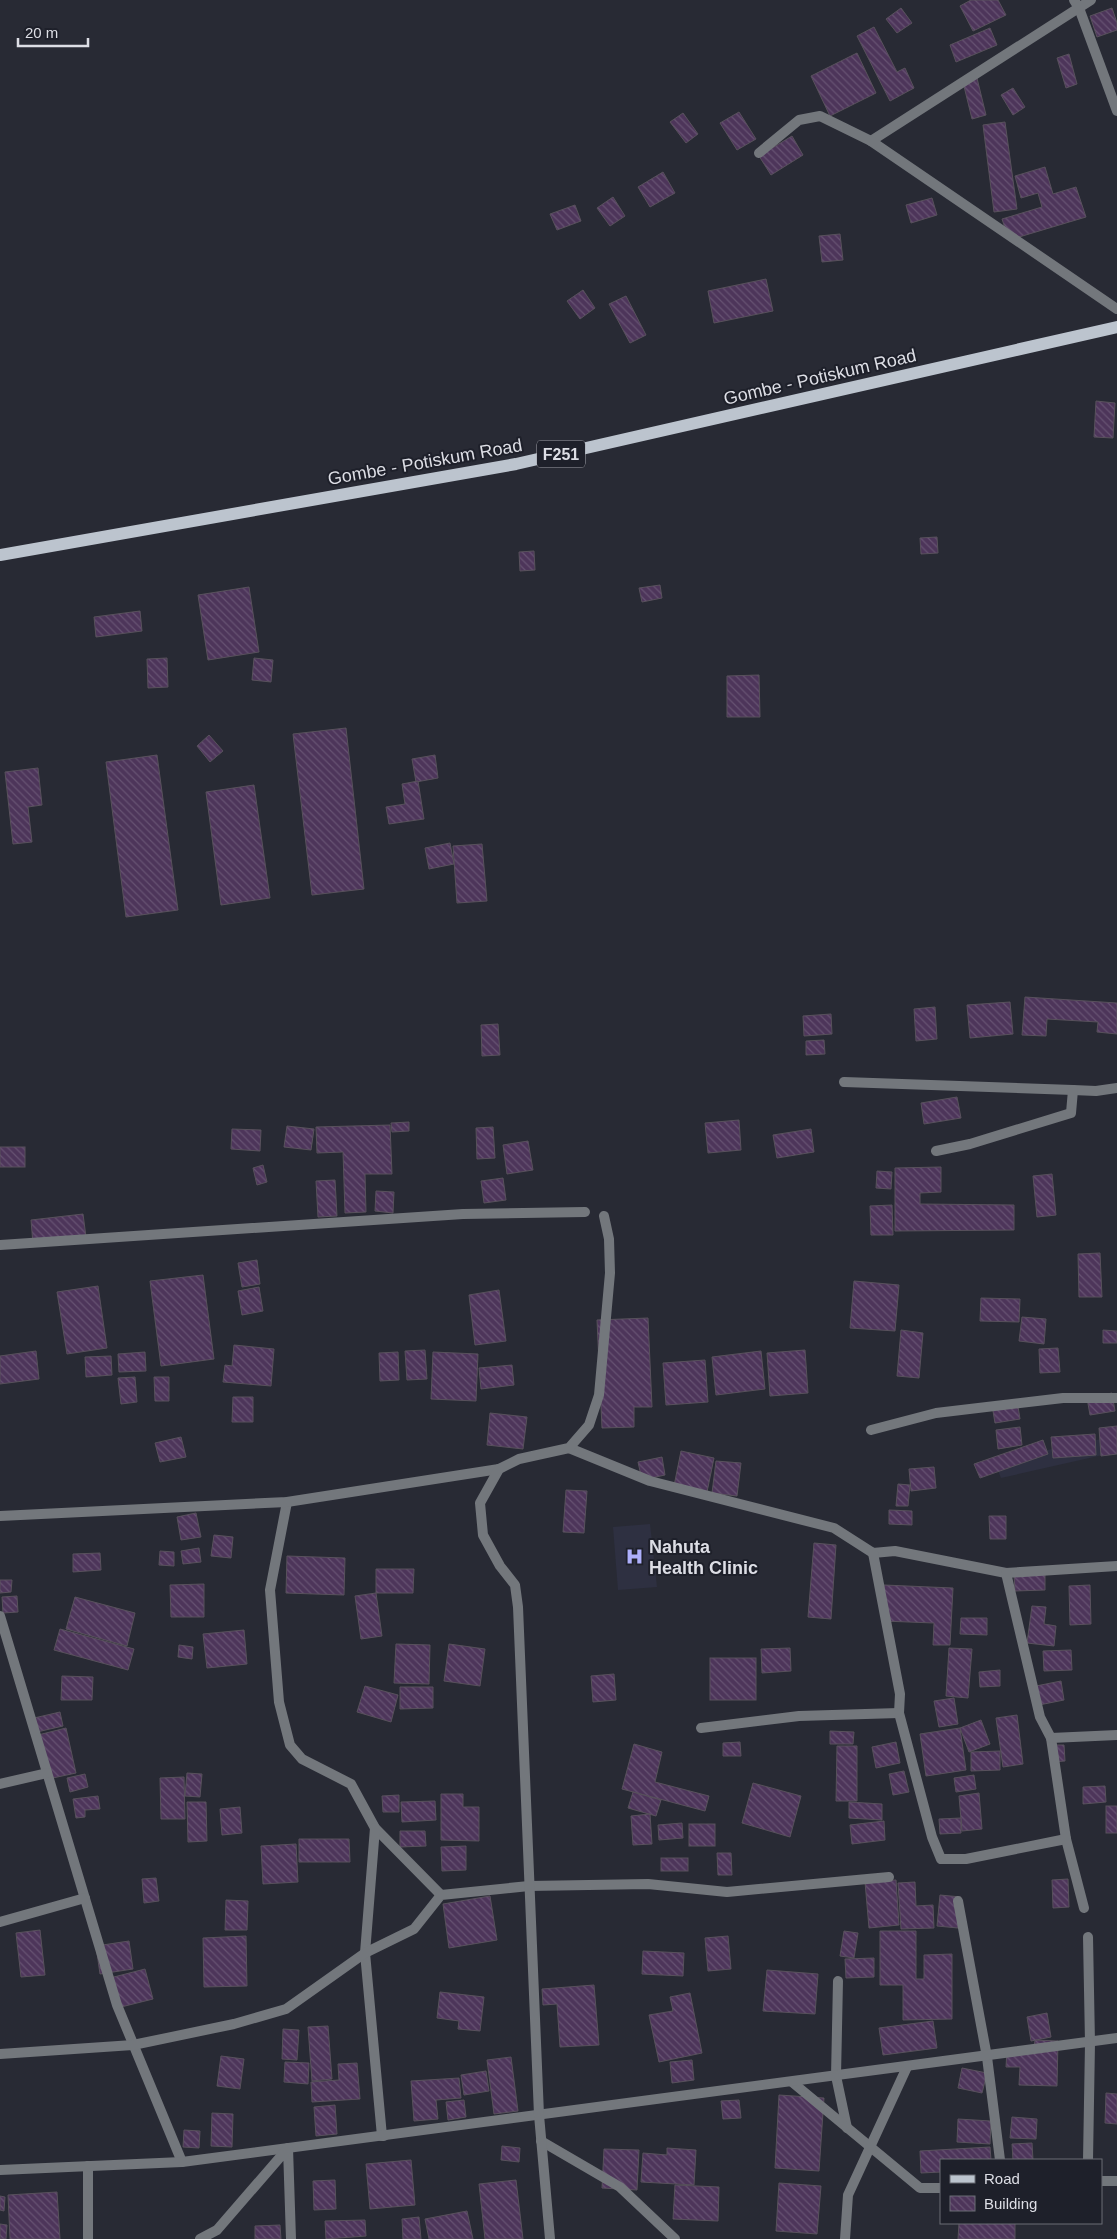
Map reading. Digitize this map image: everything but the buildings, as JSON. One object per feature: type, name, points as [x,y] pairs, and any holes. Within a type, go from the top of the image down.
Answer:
[{"type":"main road","name":"Gombe - Potiskum Road","points":[[0,555],[516,464],[1117,327]]},
{"type":"street","points":[[871,141],[1077,4],[1091,0]]},
{"type":"street","points":[[1077,4],[1117,111]]},
{"type":"street","points":[[759,153],[799,120],[820,116],[871,141],[1117,309]]},
{"type":"street","points":[[844,1082],[1096,1091],[1117,1088]]},
{"type":"street","points":[[936,1151],[970,1144],[1071,1113],[1073,1090]]},
{"type":"street","points":[[0,1245],[464,1214],[585,1212]]},
{"type":"street","points":[[569,1448],[589,1425],[599,1396],[610,1273],[604,1216]]},
{"type":"street","points":[[871,1430],[936,1413],[1063,1398],[1117,1398]]},
{"type":"street","points":[[0,1516],[287,1502],[499,1469],[519,1459],[569,1448],[650,1481],[834,1528],[873,1553],[895,1551],[1006,1573],[1117,1566]]},
{"type":"street","points":[[499,1469],[480,1504],[483,1535],[500,1566],[515,1585],[518,1607],[539,2115],[550,2239]]},
{"type":"street","points":[[287,1502],[270,1590],[280,1702],[290,1745],[302,1759],[351,1784],[375,1828],[441,1895]]},
{"type":"street","points":[[873,1553],[900,1694],[899,1713],[930,1828],[941,1859],[966,1859],[1066,1839]]},
{"type":"street","points":[[1006,1573],[1040,1718],[1051,1738],[1066,1839],[1084,1908]]},
{"type":"street","points":[[0,1616],[4,1649],[47,1773],[117,2005],[182,2162]]},
{"type":"street","points":[[701,1728],[799,1716],[899,1713]]},
{"type":"street","points":[[1051,1738],[1117,1735]]},
{"type":"street","points":[[0,1784],[47,1773]]},
{"type":"street","points":[[375,1828],[365,1953],[383,2136]]},
{"type":"street","points":[[0,2054],[133,2045],[234,2024],[286,2009],[365,1953],[414,1929],[441,1895],[529,1886],[648,1884],[727,1892],[889,1877]]},
{"type":"street","points":[[0,1922],[84,1898]]},
{"type":"street","points":[[958,1901],[987,2057],[1000,2159]]},
{"type":"street","points":[[1088,1937],[1090,2043],[1088,2159]]},
{"type":"street","points":[[838,1981],[836,2076],[847,2128]]},
{"type":"street","points":[[0,2170],[182,2162],[987,2057],[1117,2038]]},
{"type":"street","points":[[845,2239],[848,2194],[907,2067]]},
{"type":"street","points":[[792,2082],[920,2188],[940,2188]]},
{"type":"street","points":[[542,2141],[620,2187],[674,2239]]},
{"type":"street","points":[[200,2239],[216,2230],[288,2148]]},
{"type":"street","points":[[288,2148],[291,2239]]},
{"type":"street","points":[[88,2166],[88,2239]]},
{"type":"street","points":[[1102,2182],[1117,2181]]},
{"type":"shaded area","points":[[1116,1436],[1116,1452],[1001,1478],[994,1461]]},
{"type":"shaded area","name":"Nahuta Health Clinic","points":[[650,1524],[657,1587],[618,1590],[613,1527]]},
{"type":"place","name":"Nahuta Health Clinic","points":[[635,1557]]}]
